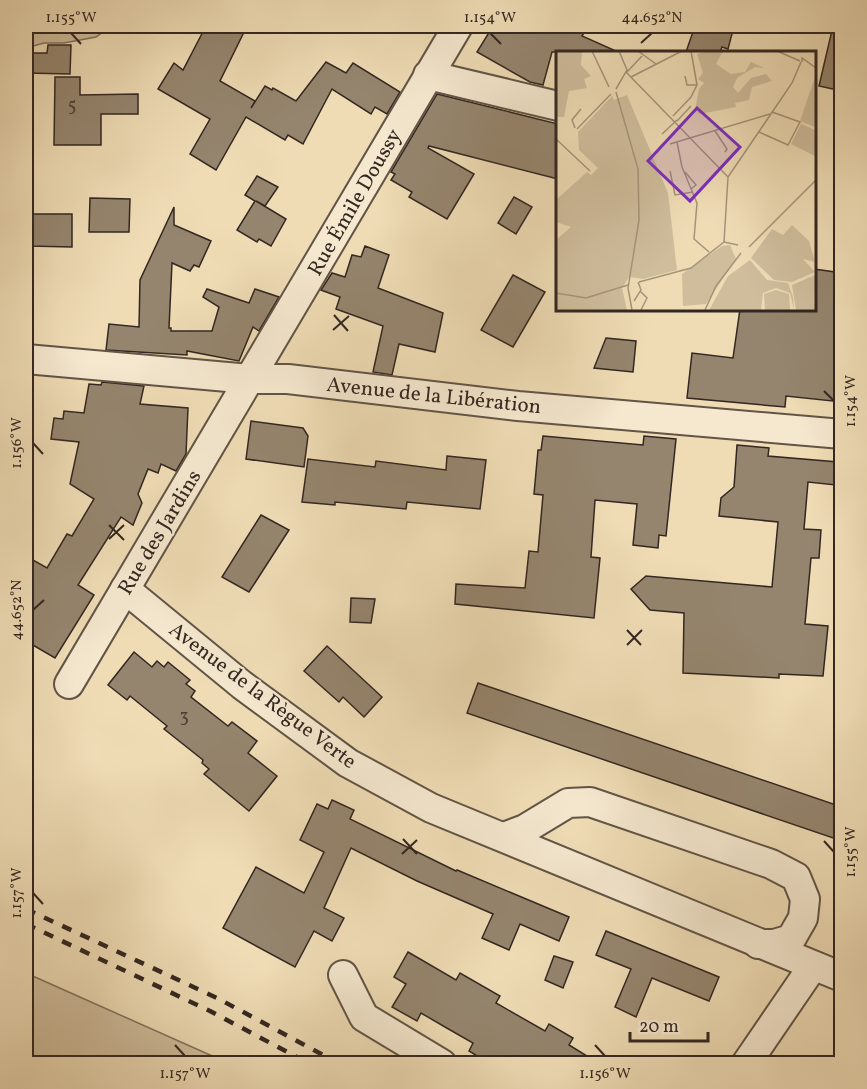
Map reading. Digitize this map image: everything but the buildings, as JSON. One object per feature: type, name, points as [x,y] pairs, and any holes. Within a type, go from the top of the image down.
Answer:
[{"type":"street","name":"Rue Émile Doussy","points":[[250,379],[458,26]]},
{"type":"street","points":[[428,75],[556,106]]},
{"type":"street","name":"Avenue de la Libération","points":[[26,359],[250,379],[288,379],[518,406],[842,434]]},
{"type":"street","name":"Rue des Jardins","points":[[69,684],[250,379]]},
{"type":"street","name":"Avenue de la Règue Verte","points":[[126,589],[243,685],[348,763],[431,808],[757,944],[842,977]]},
{"type":"street","points":[[504,837],[525,829],[568,803],[590,802],[771,864],[795,877],[805,899],[803,918],[791,939],[774,944],[757,944]]},
{"type":"street","points":[[746,1064],[813,966]]},
{"type":"street","points":[[343,975],[364,1017],[442,1064]]},
{"type":"shaded area","points":[[26,26],[111,26],[96,37],[64,43],[44,43],[26,48]]},
{"type":"shaded area","points":[[26,973],[228,1063],[26,1063]]},
{"type":"railway","points":[[26,909],[217,998],[340,1064]]},
{"type":"railway","points":[[26,924],[210,1011],[310,1064]]}]
